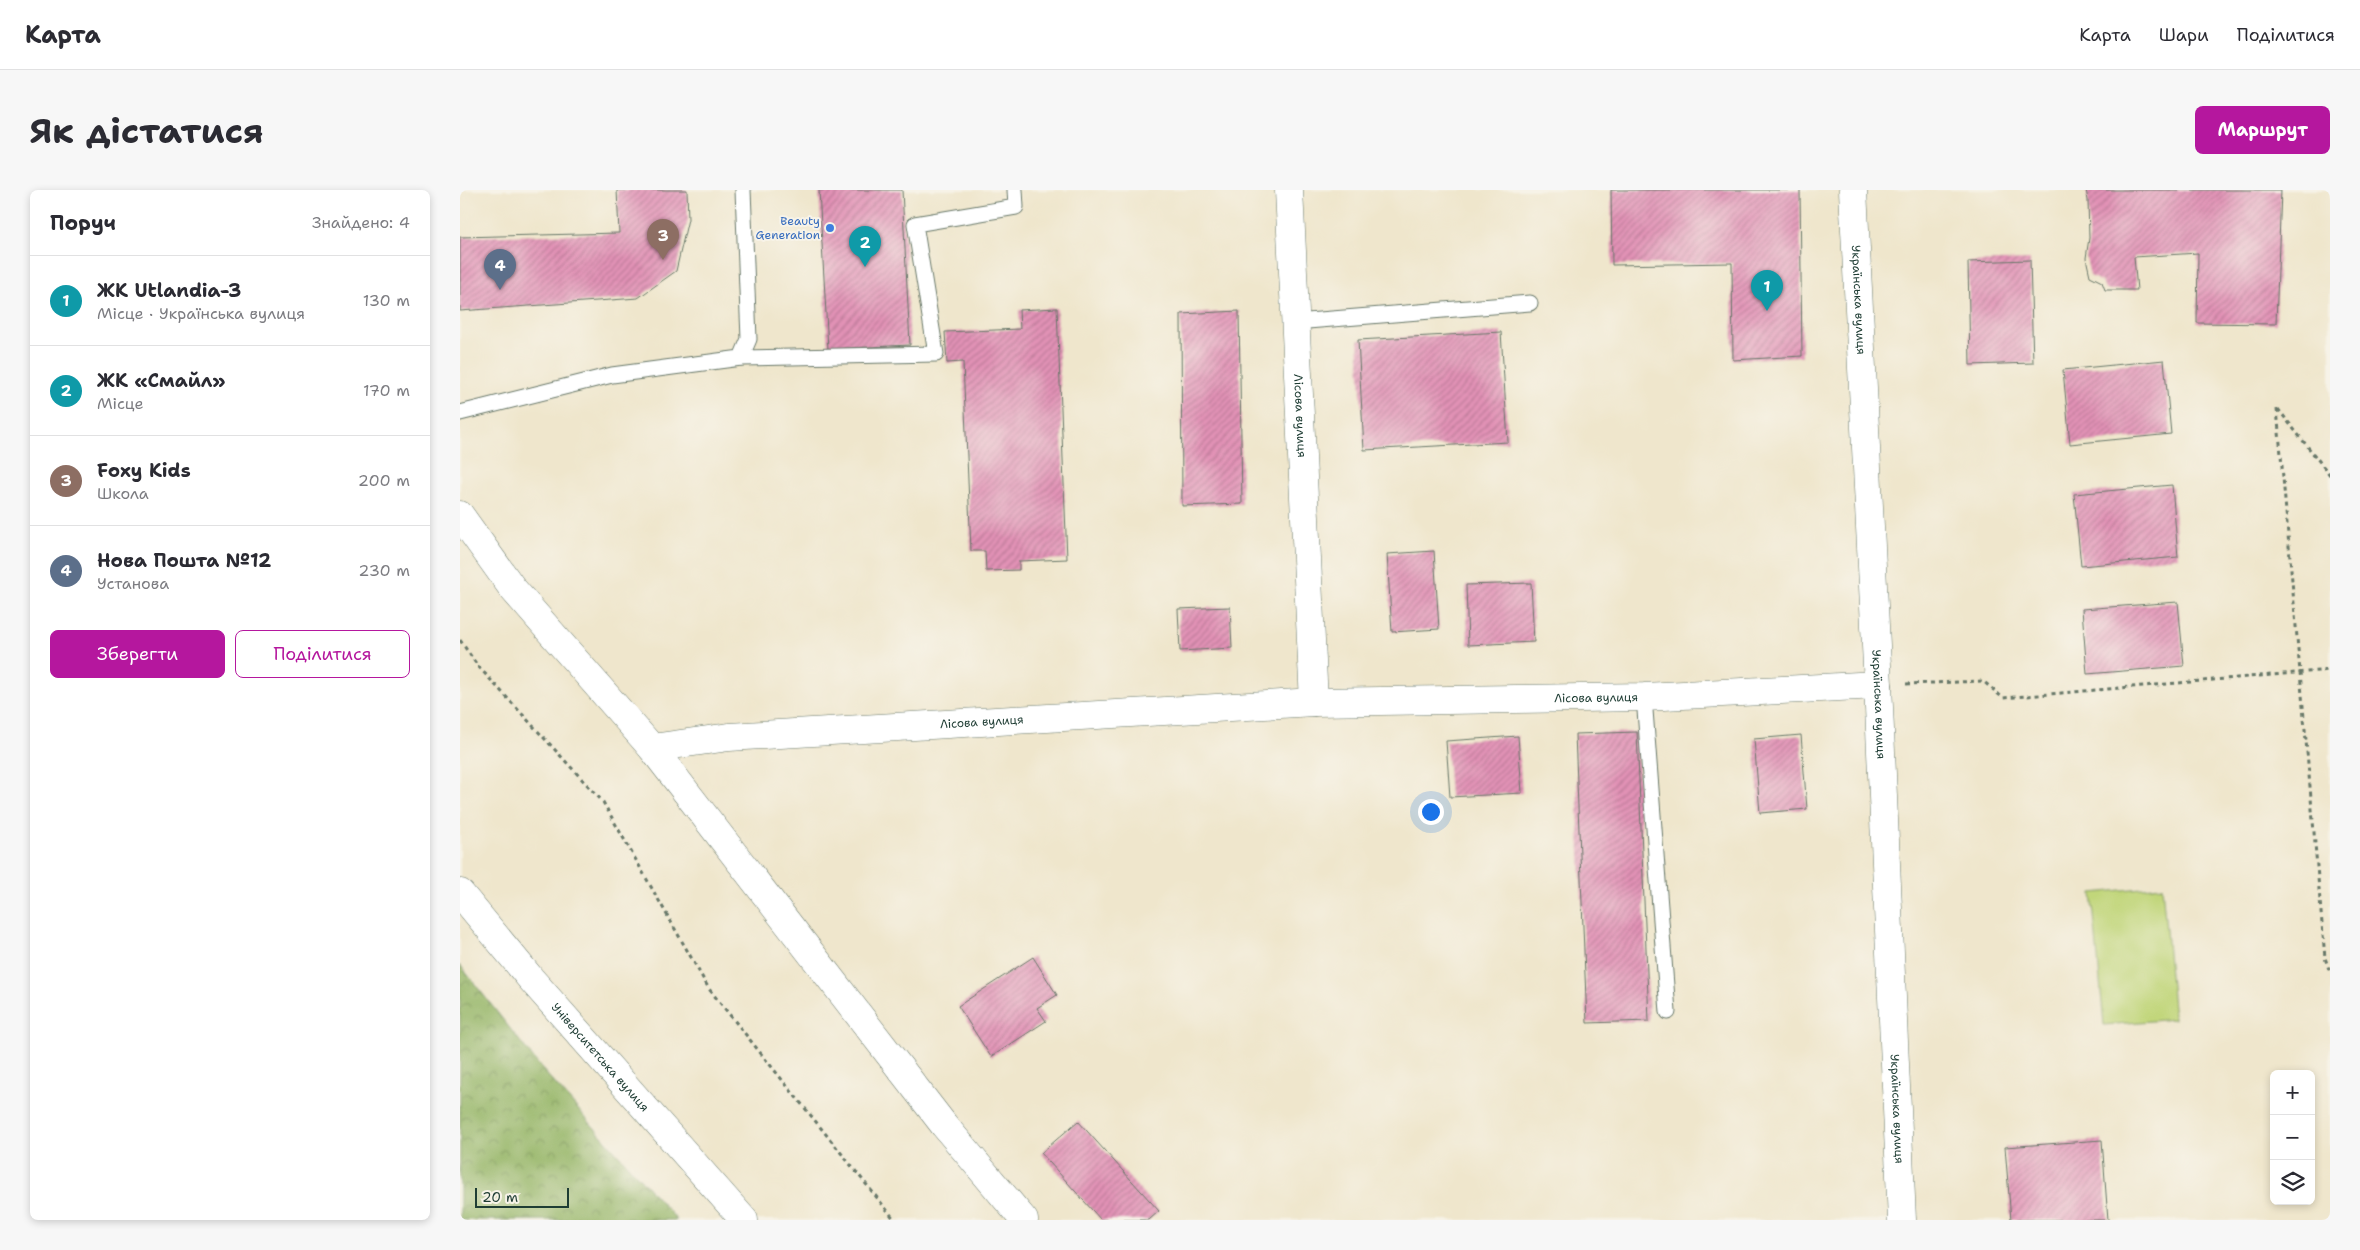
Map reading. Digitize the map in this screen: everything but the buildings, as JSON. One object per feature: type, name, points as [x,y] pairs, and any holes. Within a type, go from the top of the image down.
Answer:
[{"type":"street","name":"Лісова вулиця","points":[[1289,190],[1314,702]]},
{"type":"street","name":"Українська вулиця","points":[[1853,190],[1902,1220]]},
{"type":"street","points":[[460,515],[513,589],[652,748],[944,1125],[1024,1220]]},
{"type":"street","name":"Лісова вулиця","points":[[652,748],[729,737],[1314,702],[1644,696],[1878,685]]},
{"type":"street","name":"Університетська вулиця","points":[[460,893],[531,979],[744,1220]]},
{"type":"lane","points":[[741,358],[748,339],[743,190]]},
{"type":"lane","points":[[460,413],[612,375],[741,358],[936,354],[915,224],[1016,207],[1015,190]]},
{"type":"lane","points":[[1295,322],[1530,303]]},
{"type":"lane","points":[[1644,696],[1668,1012]]},
{"type":"path","points":[[2330,476],[2277,409],[2325,958],[2330,972]]},
{"type":"path","points":[[460,640],[477,665],[603,802],[709,989],[895,1220]]},
{"type":"path","points":[[1878,685],[1983,681],[2002,698],[2330,670]]},
{"type":"green space","points":[[2162,886],[2174,1019],[2104,1025],[2092,893]]},
{"type":"green space","points":[[460,965],[541,1068],[677,1220],[460,1220]]},
{"type":"place","name":"Beauty Generation","points":[[830,228]]},
{"type":"place","name":"Foxy Kids","points":[[663,260]]},
{"type":"place","name":"ЖК «Смайл»","points":[[865,267]]},
{"type":"place","name":"Нова Пошта №12","points":[[500,290]]},
{"type":"place","name":"ЖК Utlandia-3","points":[[1767,311]]}]
